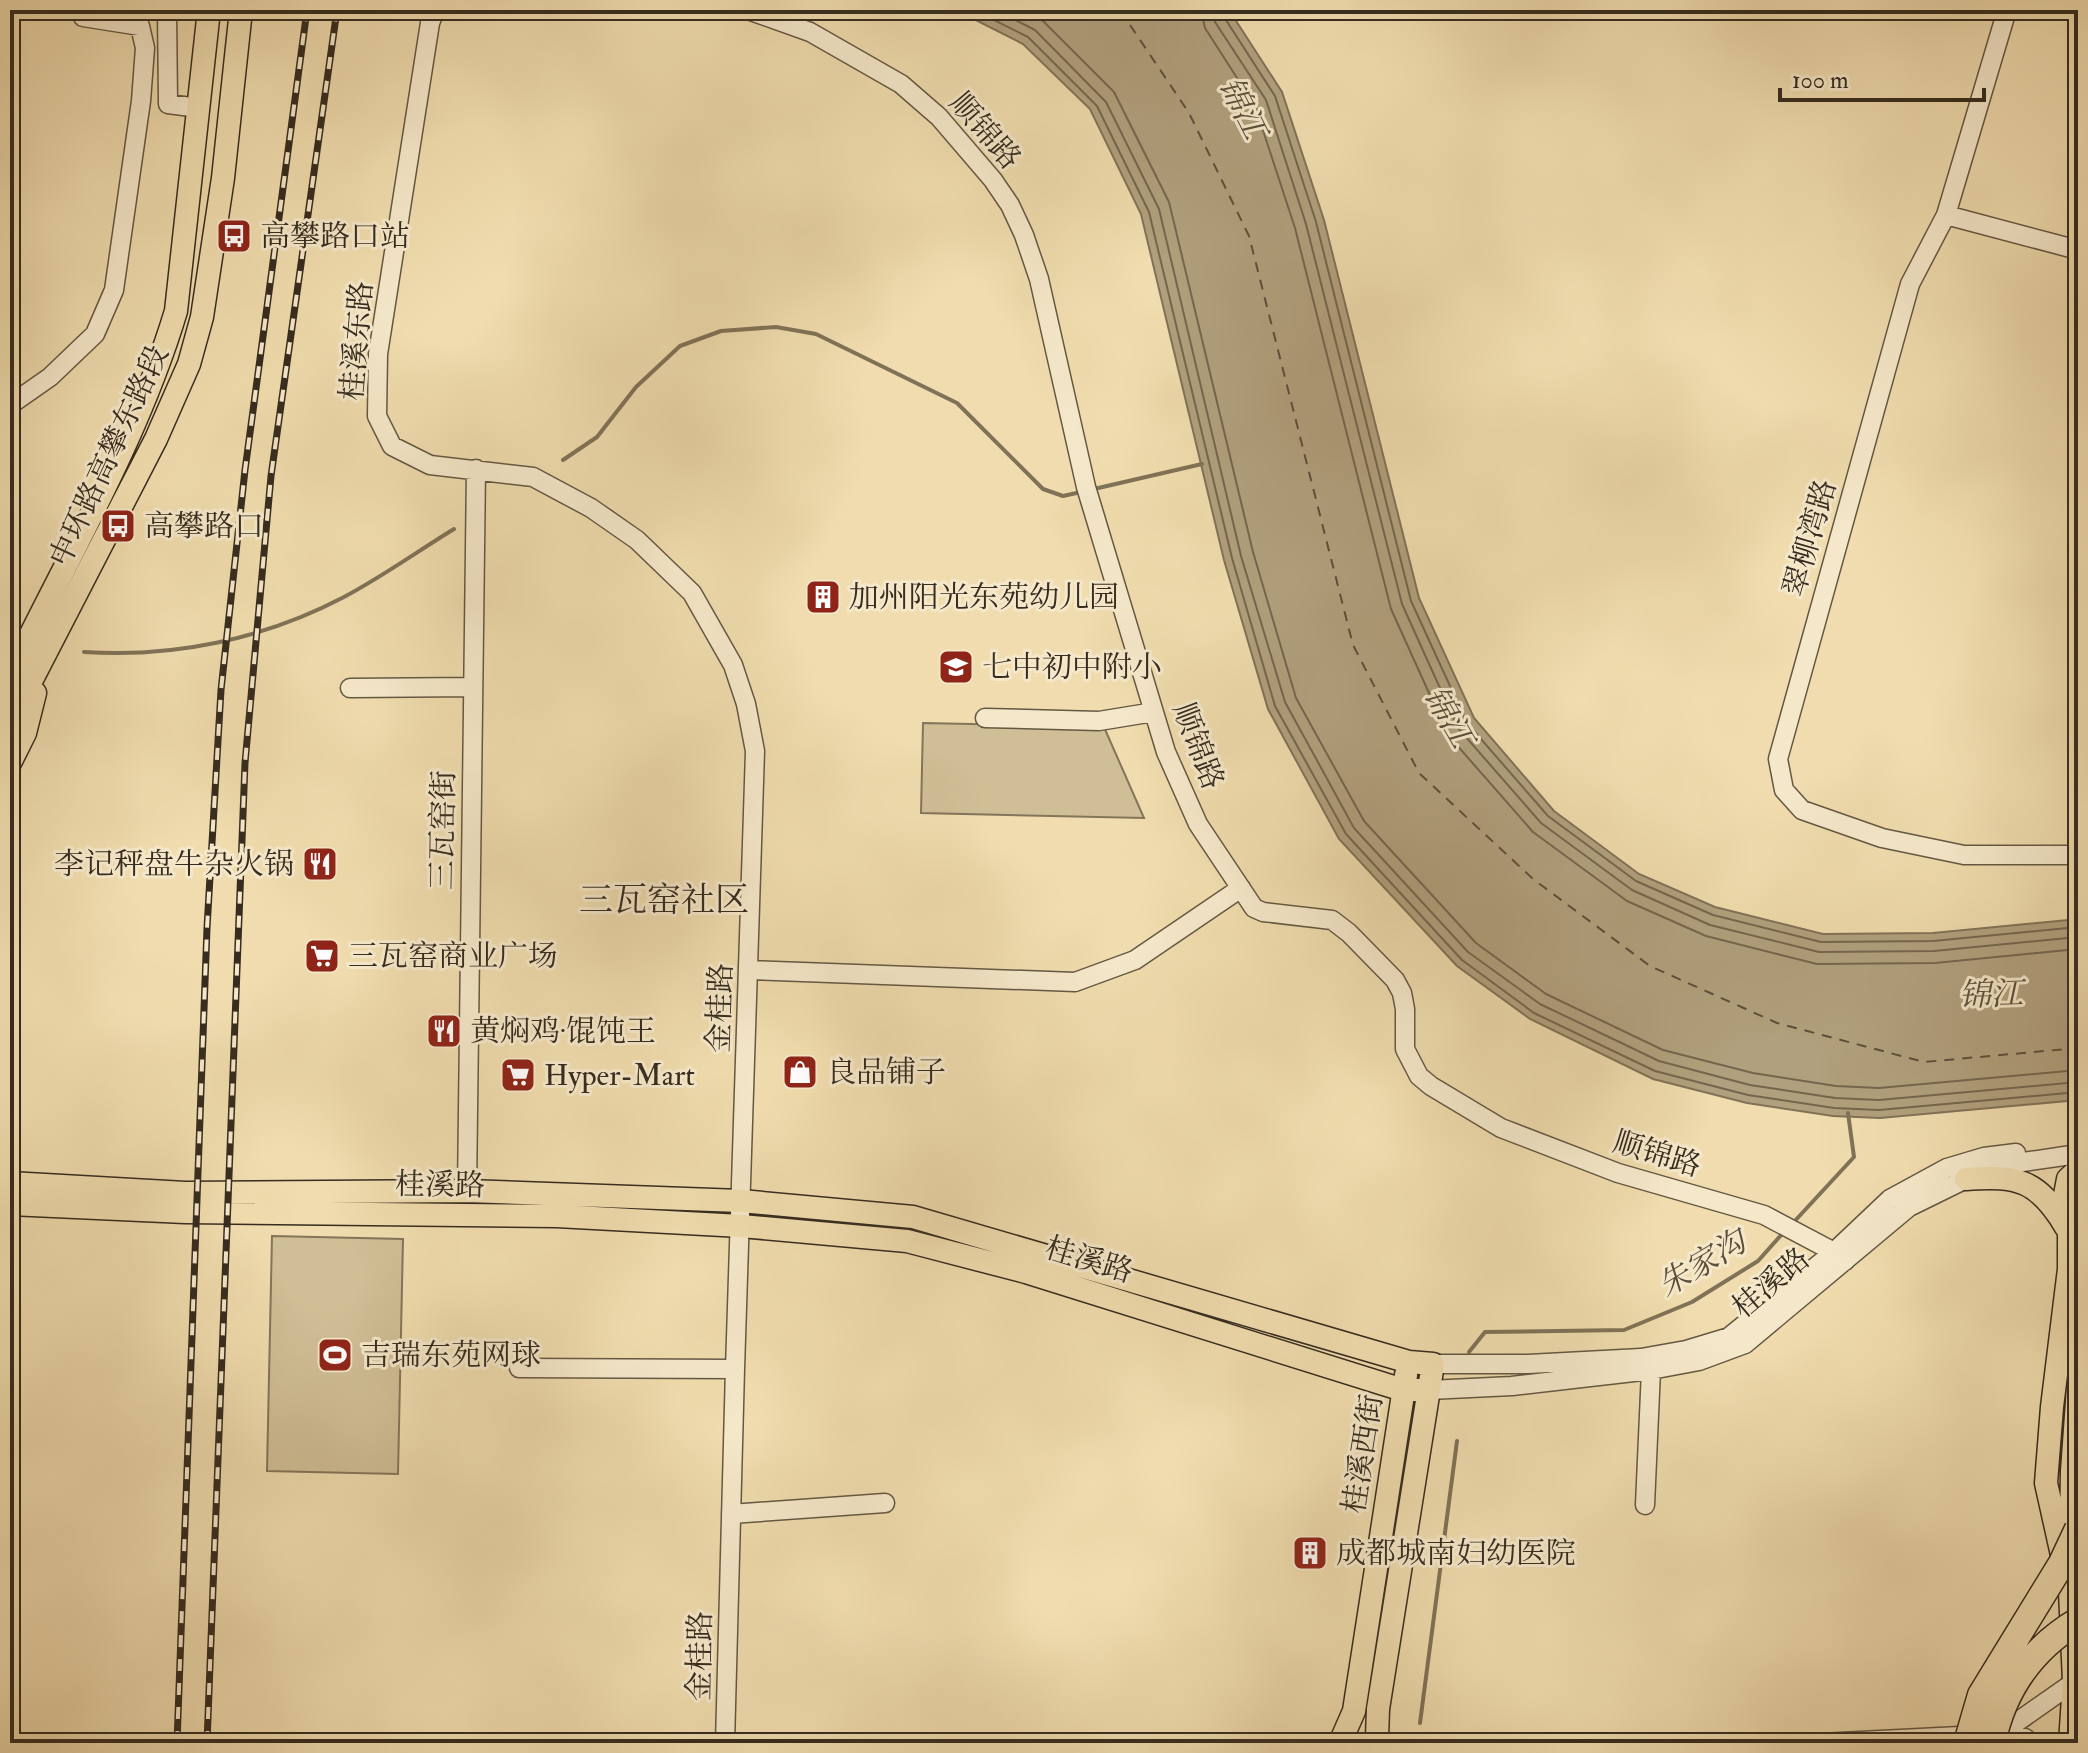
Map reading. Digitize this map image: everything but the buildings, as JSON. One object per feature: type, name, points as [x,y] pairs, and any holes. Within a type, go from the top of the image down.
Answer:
[{"type":"highway","points":[[1967,1743],[1981,1695],[2062,1563],[2078,1529]]},
{"type":"highway","points":[[1996,1739],[1996,1722],[2012,1686],[2029,1660],[2053,1636],[2078,1621]]},
{"type":"main road","name":"中环路高攀东路段","points":[[10,681],[14,654],[131,432],[162,356],[176,311],[209,10]]},
{"type":"main road","name":"中环路高攀东路段","points":[[10,722],[156,439],[189,364],[202,317],[212,255],[241,10]]},
{"type":"main road","points":[[10,763],[25,733],[41,664]]},
{"type":"main road","points":[[2070,1591],[2046,1483],[2069,1269],[2069,1231],[2064,1200],[2068,1179],[2078,1170]]},
{"type":"main road","points":[[1966,1179],[2003,1176],[2032,1185],[2056,1210],[2069,1231]]},
{"type":"main road","name":"桂溪路","points":[[10,1183],[185,1193],[467,1191],[741,1201],[913,1217],[1409,1362],[1433,1364]]},
{"type":"main road","name":"桂溪路","points":[[10,1204],[185,1212],[557,1216],[741,1226],[907,1241],[1026,1272],[1403,1390],[1429,1390]]},
{"type":"main road","name":"桂溪西街","points":[[1340,1743],[1354,1711],[1409,1362]]},
{"type":"main road","name":"桂溪西街","points":[[1380,1743],[1377,1737],[1378,1709],[1433,1364]]},
{"type":"main road","points":[[2070,1743],[2074,1682],[2070,1591],[2072,1471],[2078,1388]]},
{"type":"street","points":[[167,10],[168,104],[199,108]]},
{"type":"street","name":"桂溪东路","points":[[435,10],[427,39],[378,354],[377,416],[392,446],[430,465],[476,469]]},
{"type":"street","name":"顺锦路","points":[[748,10],[810,32],[901,84],[939,117],[993,180],[1010,205],[1039,279],[1088,493],[1166,752],[1198,824],[1254,908],[1263,912],[1332,920],[1349,933],[1395,980],[1405,1009],[1405,1049],[1419,1076],[1501,1128],[1618,1173],[1764,1215],[1839,1256]]},
{"type":"street","name":"翠柳湾路","points":[[2007,10],[1946,215],[1910,284],[1778,759],[1784,790],[1802,810],[1882,838],[1964,855],[2078,855]]},
{"type":"street","points":[[10,405],[50,377],[95,334],[114,290],[141,101],[145,48],[140,26],[83,17]]},
{"type":"street","points":[[1946,215],[2078,250]]},
{"type":"street","name":"三瓦窑街","points":[[467,1191],[476,469]]},
{"type":"street","name":"金桂路","points":[[476,469],[533,477],[591,508],[637,540],[692,593],[733,665],[746,704],[755,751],[725,1743]]},
{"type":"street","points":[[350,688],[473,687]]},
{"type":"street","points":[[985,718],[1099,721],[1154,712]]},
{"type":"street","points":[[750,970],[1075,982],[1135,960],[1241,888]]},
{"type":"street","name":"桂溪路","points":[[1429,1390],[1512,1386],[1651,1370],[1699,1361],[1745,1344],[1839,1256],[1890,1199],[1947,1168],[1984,1157],[2078,1144]]},
{"type":"street","name":"桂溪路","points":[[1433,1364],[1641,1358],[1686,1350],[1729,1337],[1909,1207],[2003,1165],[2078,1154]]},
{"type":"street","points":[[519,1368],[735,1369]]},
{"type":"street","points":[[1645,1505],[1651,1370]]},
{"type":"street","points":[[731,1514],[885,1503]]},
{"type":"street","points":[[1996,1739],[2074,1682]]},
{"type":"street","points":[[1820,1743],[2025,1738],[2031,1743]]},
{"type":"shaded area","points":[[923,723],[1104,727],[1144,818],[921,813]]},
{"type":"shaded area","name":"吉瑞东苑网球","points":[[272,1236],[403,1239],[398,1474],[267,1471]]},
{"type":"water","name":"锦江","points":[[956,10],[1229,10],[1282,92],[1324,220],[1419,598],[1474,718],[1554,811],[1639,874],[1715,907],[1823,934],[1933,933],[2078,919],[2078,1100],[1880,1118],[1833,1116],[1747,1103],[1653,1079],[1530,1019],[1457,966],[1339,839],[1268,709],[1224,560],[1141,214],[1090,109],[1023,44]]},
{"type":"waterway","points":[[563,460],[597,437],[636,387],[680,346],[721,331],[776,327],[816,334],[957,403],[1043,489],[1063,496],[1081,492]]},
{"type":"waterway","points":[[1094,489],[1202,464]]},
{"type":"waterway","points":[[84,652],[151,652],[185,648],[282,624],[314,612],[358,589],[454,529]]},
{"type":"waterway","name":"朱家沟","points":[[1792,1224],[1854,1157],[1848,1113]]},
{"type":"waterway","name":"朱家沟","points":[[1469,1352],[1485,1332],[1624,1330],[1692,1302],[1758,1261],[1783,1233]]},
{"type":"waterway","name":"朱家沟","points":[[1420,1723],[1457,1441]]},
{"type":"ferry route","points":[[1120,10],[1189,113],[1249,236],[1353,645],[1419,773],[1533,879],[1650,966],[1777,1023],[1924,1062],[2078,1048]]},
{"type":"railway","points":[[177,1743],[207,928],[221,690],[245,470],[307,10]]},
{"type":"railway","points":[[207,1743],[245,763],[271,476],[337,10]]},
{"type":"place","name":"高攀路口站","points":[[234,236]]},
{"type":"place","name":"高攀路口","points":[[118,526]]},
{"type":"place","name":"加州阳光东苑幼儿园","points":[[823,597]]},
{"type":"place","name":"七中初中附小","points":[[956,667]]},
{"type":"place","name":"李记秤盘牛杂火锅","points":[[320,864]]},
{"type":"place","name":"三瓦窑商业广场","points":[[322,956]]},
{"type":"place","name":"黄焖鸡·馄饨王","points":[[444,1031]]},
{"type":"place","name":"良品铺子","points":[[800,1072]]},
{"type":"place","name":"Hyper-Mart","points":[[518,1075]]},
{"type":"place","name":"吉瑞东苑网球","points":[[335,1355]]},
{"type":"place","name":"成都城南妇幼医院","points":[[1310,1553]]},
{"type":"district","name":"三瓦窑社区","points":[[664,900]]}]
